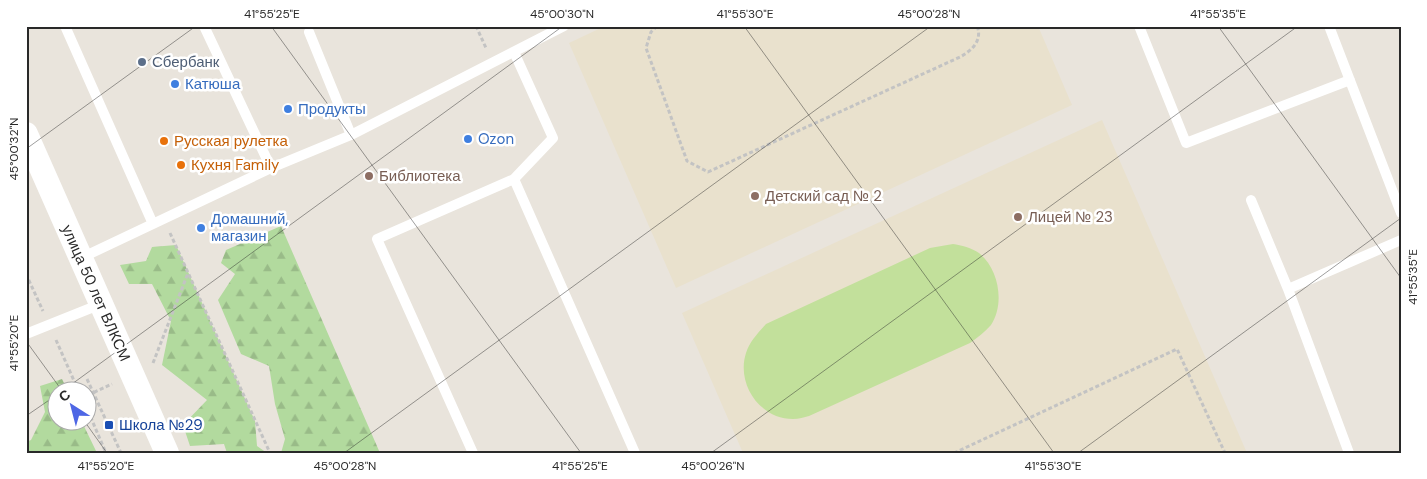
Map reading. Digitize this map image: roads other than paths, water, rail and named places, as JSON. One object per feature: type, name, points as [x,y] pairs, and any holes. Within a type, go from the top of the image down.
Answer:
[{"type":"street","name":"улица 50 лет ВЛКСМ","points":[[26,134],[167,453]]},
{"type":"lane","points":[[65,26],[153,224]]},
{"type":"lane","points":[[204,26],[271,168]]},
{"type":"lane","points":[[80,259],[271,168],[351,135],[564,26]]},
{"type":"lane","points":[[1139,26],[1186,143],[1350,80]]},
{"type":"lane","points":[[1329,26],[1401,212]]},
{"type":"lane","points":[[309,32],[351,135]]},
{"type":"lane","points":[[473,453],[376,239],[514,179],[553,138],[514,52]]},
{"type":"lane","points":[[514,179],[635,453]]},
{"type":"lane","points":[[1250,200],[1288,289],[1349,453]]},
{"type":"lane","points":[[1288,289],[1401,240]]},
{"type":"lane","points":[[26,334],[101,304]]},
{"type":"place","name":"Сбербанк","points":[[142,62]]},
{"type":"place","name":"Катюша","points":[[175,84]]},
{"type":"place","name":"Продукты","points":[[288,109]]},
{"type":"place","name":"Ozon","points":[[468,139]]},
{"type":"place","name":"Русская рулетка","points":[[164,141]]},
{"type":"place","name":"Кухня Family","points":[[181,165]]},
{"type":"place","name":"Библиотека","points":[[369,176]]},
{"type":"place","name":"Детский сад № 2","points":[[755,196]]},
{"type":"place","name":"Лицей № 23","points":[[1018,217]]},
{"type":"place","name":"Домашний, магазин","points":[[201,228]]},
{"type":"place","name":"Школа №29","points":[[109,425]]}]
